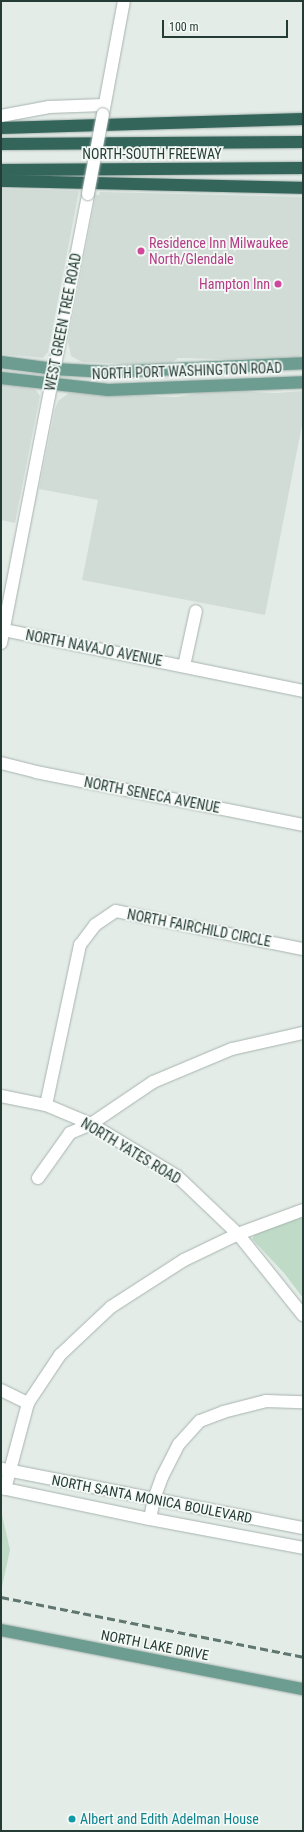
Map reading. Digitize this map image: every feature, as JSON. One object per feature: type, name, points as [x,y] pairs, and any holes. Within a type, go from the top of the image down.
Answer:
[{"type":"highway","points":[[1,128],[303,119]]},
{"type":"highway","name":"NORTH-SOUTH FREEWAY","points":[[1,144],[303,142]]},
{"type":"highway","name":"NORTH-SOUTH FREEWAY","points":[[1,170],[303,168]]},
{"type":"highway","points":[[1,181],[303,188]]},
{"type":"main road","name":"NORTH PORT WASHINGTON ROAD","points":[[1,362],[54,369],[108,372],[303,363]]},
{"type":"main road","points":[[108,372],[108,390]]},
{"type":"main road","name":"NORTH PORT WASHINGTON ROAD","points":[[1,378],[50,385],[108,390],[303,382]]},
{"type":"main road","name":"NORTH LAKE DRIVE","points":[[1,1630],[303,1690]]},
{"type":"street","name":"WEST GREEN TREE ROAD","points":[[1,643],[124,1]]},
{"type":"street","points":[[1,116],[49,107],[90,104],[104,110]]},
{"type":"street","points":[[184,666],[196,611]]},
{"type":"street","name":"NORTH NAVAJO AVENUE","points":[[4,630],[303,691]]},
{"type":"street","name":"NORTH SENECA AVENUE","points":[[1,763],[36,772],[303,825]]},
{"type":"street","name":"NORTH FAIRCHILD CIRCLE","points":[[46,1105],[80,945],[94,925],[116,911],[303,949]]},
{"type":"street","points":[[38,1178],[70,1133],[91,1124],[153,1082],[232,1049],[303,1033]]},
{"type":"street","name":"NORTH YATES ROAD","points":[[1,1096],[46,1105],[91,1124],[177,1176],[238,1234],[303,1315]]},
{"type":"street","points":[[3,1488],[5,1469],[28,1403],[60,1355],[111,1307],[184,1260],[238,1234],[303,1210]]},
{"type":"street","points":[[1,1390],[28,1403]]},
{"type":"street","points":[[150,1519],[154,1499],[162,1477],[179,1444],[200,1421],[223,1412],[266,1401],[303,1402]]},
{"type":"street","name":"NORTH SANTA MONICA BOULEVARD","points":[[5,1469],[303,1528]]},
{"type":"street","name":"NORTH SANTA MONICA BOULEVARD","points":[[3,1488],[150,1519],[303,1548]]},
{"type":"street","points":[[260,1540],[264,1521]]},
{"type":"shaded area","points":[[1,189],[79,191],[48,352],[43,358],[1,354]]},
{"type":"shaded area","points":[[100,192],[303,197],[303,354],[296,358],[261,360],[178,358],[172,363],[148,365],[82,362],[71,356],[68,341],[96,195],[99,195]]},
{"type":"shaded area","points":[[1,384],[35,389],[40,396],[15,523],[1,520]]},
{"type":"shaded area","points":[[232,391],[276,393],[303,391],[303,420],[265,615],[82,580],[98,500],[39,489],[55,409],[58,401],[69,393],[176,397],[205,392]]},
{"type":"green space","points":[[303,1215],[303,1298],[284,1273],[252,1239],[257,1231]]},
{"type":"green space","points":[[1,1510],[10,1550],[1,1591]]},
{"type":"railway","points":[[1,1597],[303,1657]]},
{"type":"place","name":"Residence Inn Milwaukee North/Glendale","points":[[141,251]]},
{"type":"place","name":"Hampton Inn","points":[[278,284]]},
{"type":"place","name":"Albert and Edith Adelman House","points":[[72,1819]]}]
